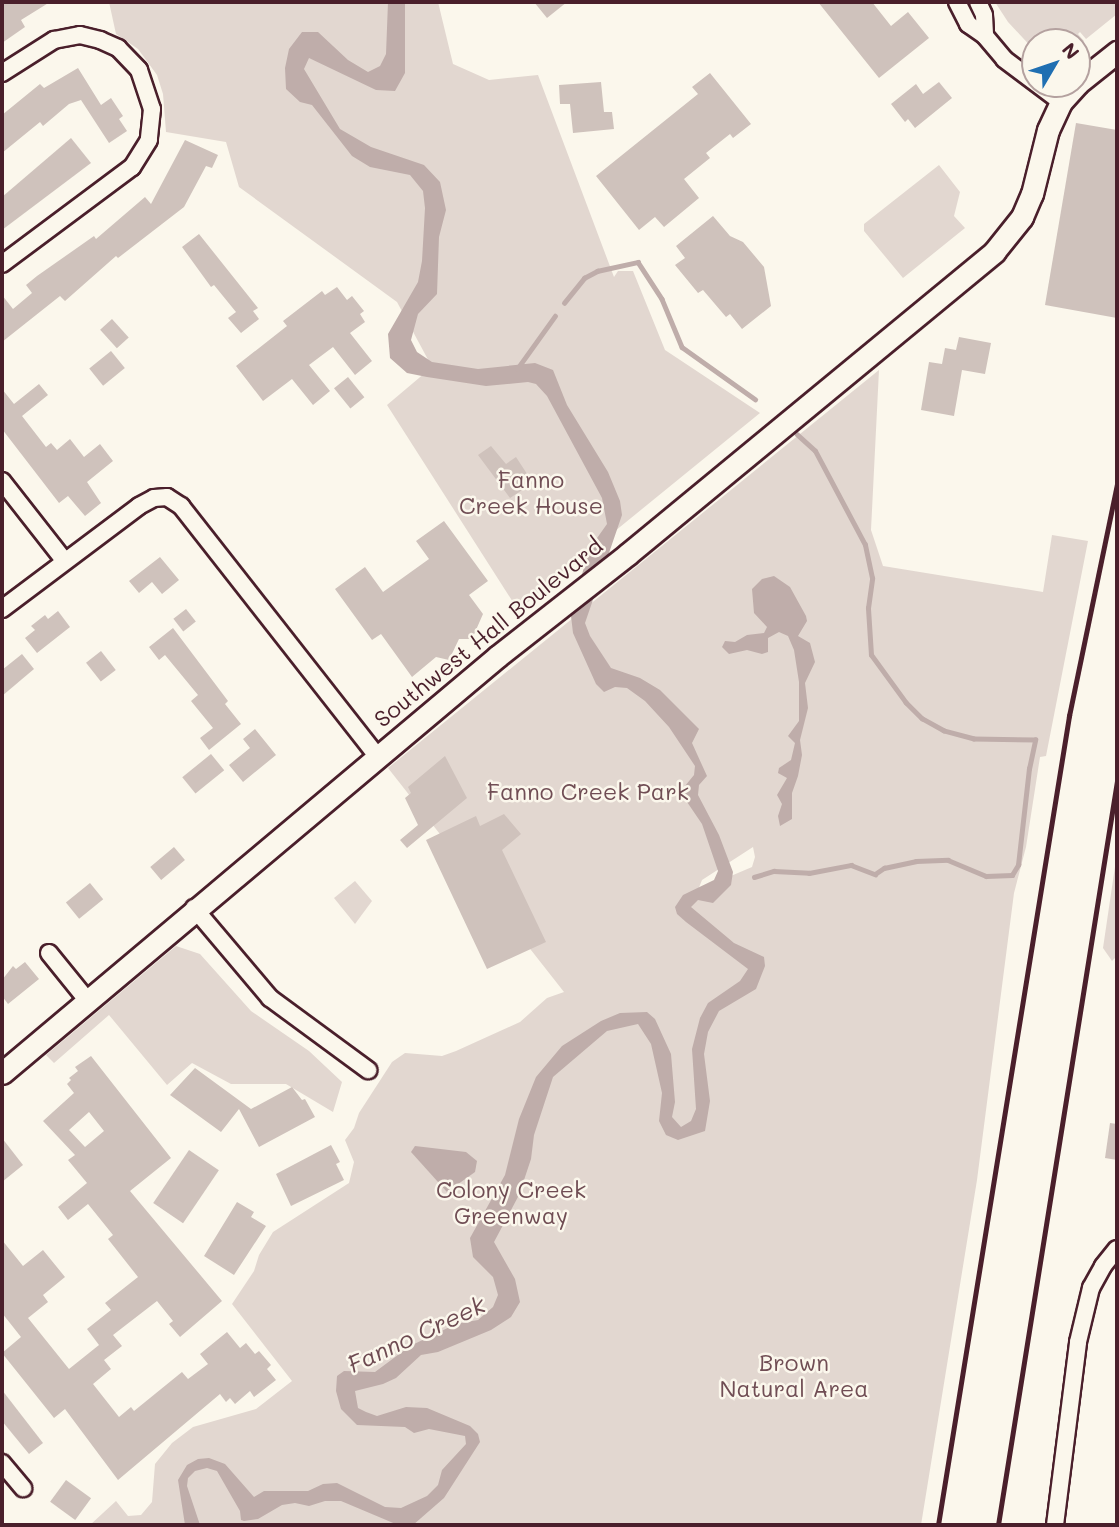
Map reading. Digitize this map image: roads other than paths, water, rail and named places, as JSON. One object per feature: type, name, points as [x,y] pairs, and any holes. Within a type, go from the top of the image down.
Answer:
[{"type":"main road","name":"Southwest Hall Boulevard","points":[[2,1073],[377,756],[628,554],[1001,244],[1022,218],[1032,194],[1048,130],[1061,102],[1078,83],[1117,52]]},
{"type":"street","points":[[957,2],[968,24],[985,36],[1017,71],[1061,102]]},
{"type":"street","points":[[978,2],[984,15],[985,36]]},
{"type":"street","points":[[2,73],[54,40],[80,35],[118,48],[139,70],[152,109],[149,139],[132,167],[2,264]]},
{"type":"street","points":[[2,481],[64,560]]},
{"type":"street","points":[[2,609],[147,500],[162,497],[173,500],[377,756]]},
{"type":"street","points":[[194,908],[270,998],[368,1070]]},
{"type":"street","points":[[49,953],[87,1000]]},
{"type":"street","points":[[1055,1525],[1078,1342],[1091,1288],[1102,1266],[1117,1249]]},
{"type":"street","points":[[2,1463],[23,1489]]},
{"type":"waterway","name":"Fanno Creek","points":[[564,303],[584,278],[597,271],[638,262],[662,299],[682,347],[755,399]]},
{"type":"waterway","name":"Fanno Creek","points":[[517,369],[555,316]]},
{"type":"waterway","name":"Fanno Creek","points":[[754,877],[774,871],[809,873],[851,865],[875,874],[884,868],[916,861],[948,860],[986,876],[1012,875],[1018,865],[1035,740],[974,739],[944,731],[922,719],[906,703],[871,655],[868,608],[872,578],[865,545],[815,451],[797,435]]},
{"type":"railway","points":[[938,1525],[1069,716],[1117,484]]},
{"type":"railway","points":[[998,1525],[1117,781]]},
{"type":"park label","name":"Fanno Creek House","points":[[531,492]]},
{"type":"park label","name":"Fanno Creek Park","points":[[588,791]]},
{"type":"park label","name":"Colony Creek Greenway","points":[[511,1202]]},
{"type":"park label","name":"Brown Natural Area","points":[[794,1375]]}]
